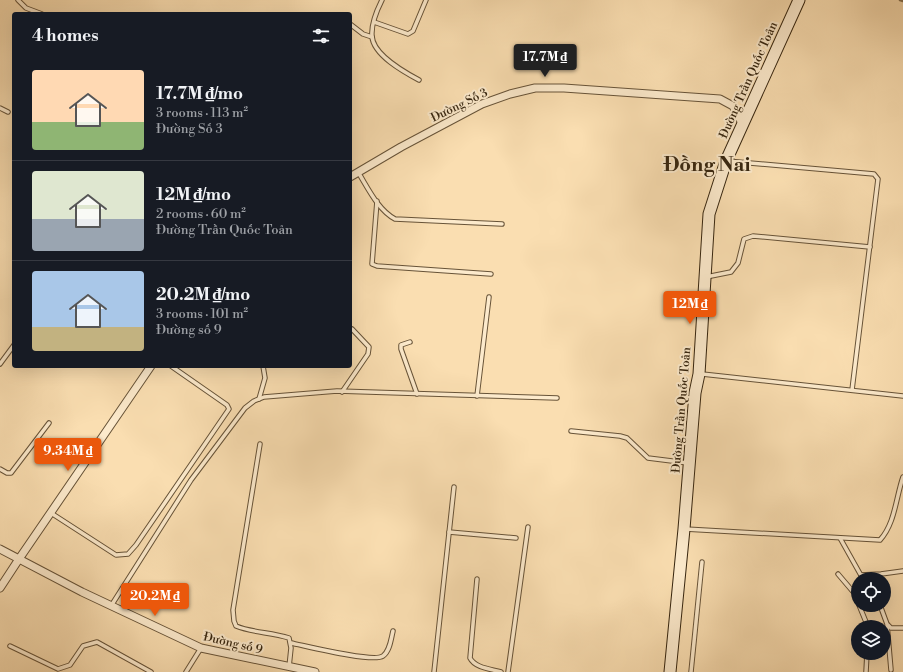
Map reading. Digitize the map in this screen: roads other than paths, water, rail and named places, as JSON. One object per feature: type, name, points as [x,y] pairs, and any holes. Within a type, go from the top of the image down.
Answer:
[{"type":"main road","name":"Đường Trần Quốc Toản","points":[[670,672],[695,393],[698,374],[709,214],[726,161],[799,0]]},
{"type":"street","name":"Đường Số 3","points":[[352,176],[401,147],[482,104],[510,94],[535,88],[564,88],[720,99],[733,106],[742,125]]},
{"type":"street","points":[[0,588],[18,559],[150,368]]},
{"type":"street","name":"Đường số 9","points":[[0,549],[111,606],[201,648],[315,672]]},
{"type":"lane","points":[[18,0],[26,8],[37,12]]},
{"type":"lane","points":[[382,0],[374,22],[372,37],[379,52],[404,72],[419,80]]},
{"type":"lane","points":[[374,22],[408,34],[413,32],[426,0]]},
{"type":"lane","points":[[352,26],[363,34],[372,37]]},
{"type":"lane","points":[[0,108],[8,112]]},
{"type":"lane","points":[[726,161],[874,174],[878,179],[852,390]]},
{"type":"lane","points":[[358,172],[376,201],[388,216],[395,219],[502,224]]},
{"type":"lane","points":[[376,201],[372,264],[377,266],[491,274]]},
{"type":"lane","points":[[705,277],[731,272],[738,263],[744,239],[753,236],[870,247]]},
{"type":"lane","points":[[477,396],[490,297]]},
{"type":"lane","points":[[342,392],[368,354],[369,347],[352,329]]},
{"type":"lane","points":[[410,342],[401,344],[401,349],[417,394]]},
{"type":"lane","points":[[0,364],[12,348]]},
{"type":"lane","points":[[51,513],[116,555],[128,554],[136,545],[229,410],[227,405],[174,368]]},
{"type":"lane","points":[[259,399],[265,378],[264,368]]},
{"type":"lane","points":[[698,374],[903,396]]},
{"type":"lane","points":[[111,606],[191,480],[245,408],[254,401],[264,397],[342,392],[557,398]]},
{"type":"lane","points":[[0,469],[7,473],[11,473],[49,422]]},
{"type":"lane","points":[[571,431],[620,436],[627,438],[648,458],[689,463]]},
{"type":"lane","points":[[260,444],[233,610],[234,621],[236,626],[244,629],[276,634],[289,638],[291,643],[289,667]]},
{"type":"lane","points":[[684,529],[880,540],[886,534],[903,477]]},
{"type":"lane","points":[[434,672],[454,487]]},
{"type":"lane","points":[[508,672],[528,527]]},
{"type":"lane","points":[[449,532],[516,538]]},
{"type":"lane","points":[[840,538],[859,572]]},
{"type":"lane","points":[[691,672],[702,562]]},
{"type":"lane","points":[[891,573],[903,571]]},
{"type":"lane","points":[[838,574],[851,589]]},
{"type":"lane","points":[[477,579],[470,658],[472,662],[477,665],[501,672]]},
{"type":"lane","points":[[891,628],[903,628]]},
{"type":"lane","points":[[291,643],[364,658],[378,659],[384,656],[388,651],[393,631]]},
{"type":"lane","points":[[10,646],[58,669],[70,665],[83,646],[98,642],[151,672]]},
{"type":"lane","points":[[186,672],[201,648]]},
{"type":"lane","points":[[866,672],[867,660]]},
{"type":"lane","points":[[890,660],[891,670]]},
{"type":"district","name":"Đồng Nai","points":[[707,164]]}]
